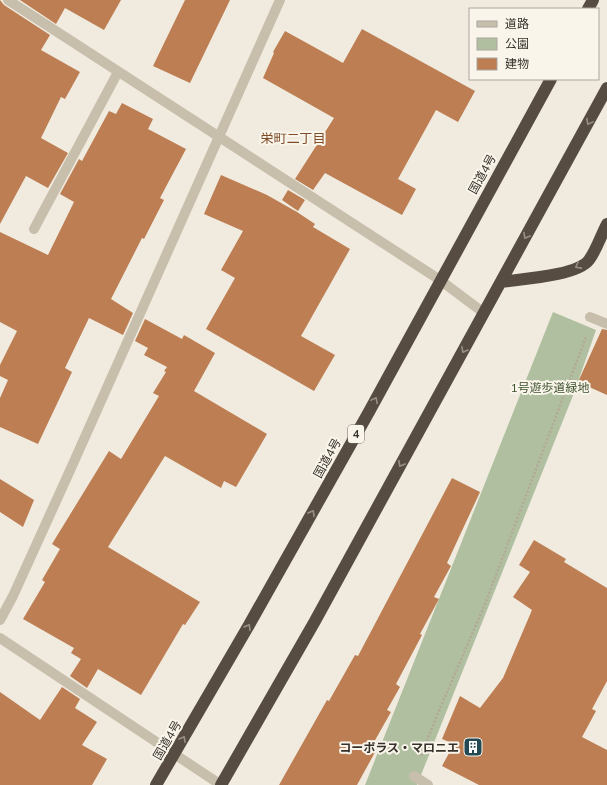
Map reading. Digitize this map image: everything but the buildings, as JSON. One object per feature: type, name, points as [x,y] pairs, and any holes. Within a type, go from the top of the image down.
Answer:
[{"type":"highway","name":"国道4号","points":[[156,785],[358,431],[550,80]]},
{"type":"highway","points":[[221,785],[315,621],[607,88]]},
{"type":"highway","points":[[501,282],[551,275],[570,270],[589,261],[607,224]]},
{"type":"street","points":[[8,0],[440,280],[484,313]]},
{"type":"street","points":[[0,620],[13,596],[72,466],[280,0]]},
{"type":"street","points":[[34,229],[118,72]]},
{"type":"street","points":[[590,317],[607,324]]},
{"type":"street","points":[[0,638],[221,785]]},
{"type":"street","points":[[414,776],[428,785]]},
{"type":"path","points":[[414,776],[438,713],[485,604],[585,341],[590,317]]},
{"type":"green space","name":"1号遊歩道緑地","points":[[553,312],[596,330],[574,393],[417,785],[365,785]]},
{"type":"place","name":"コーポラス・マロニエ","points":[[473,747]]},
{"type":"district","name":"栄町二丁目","points":[[293,138]]}]
